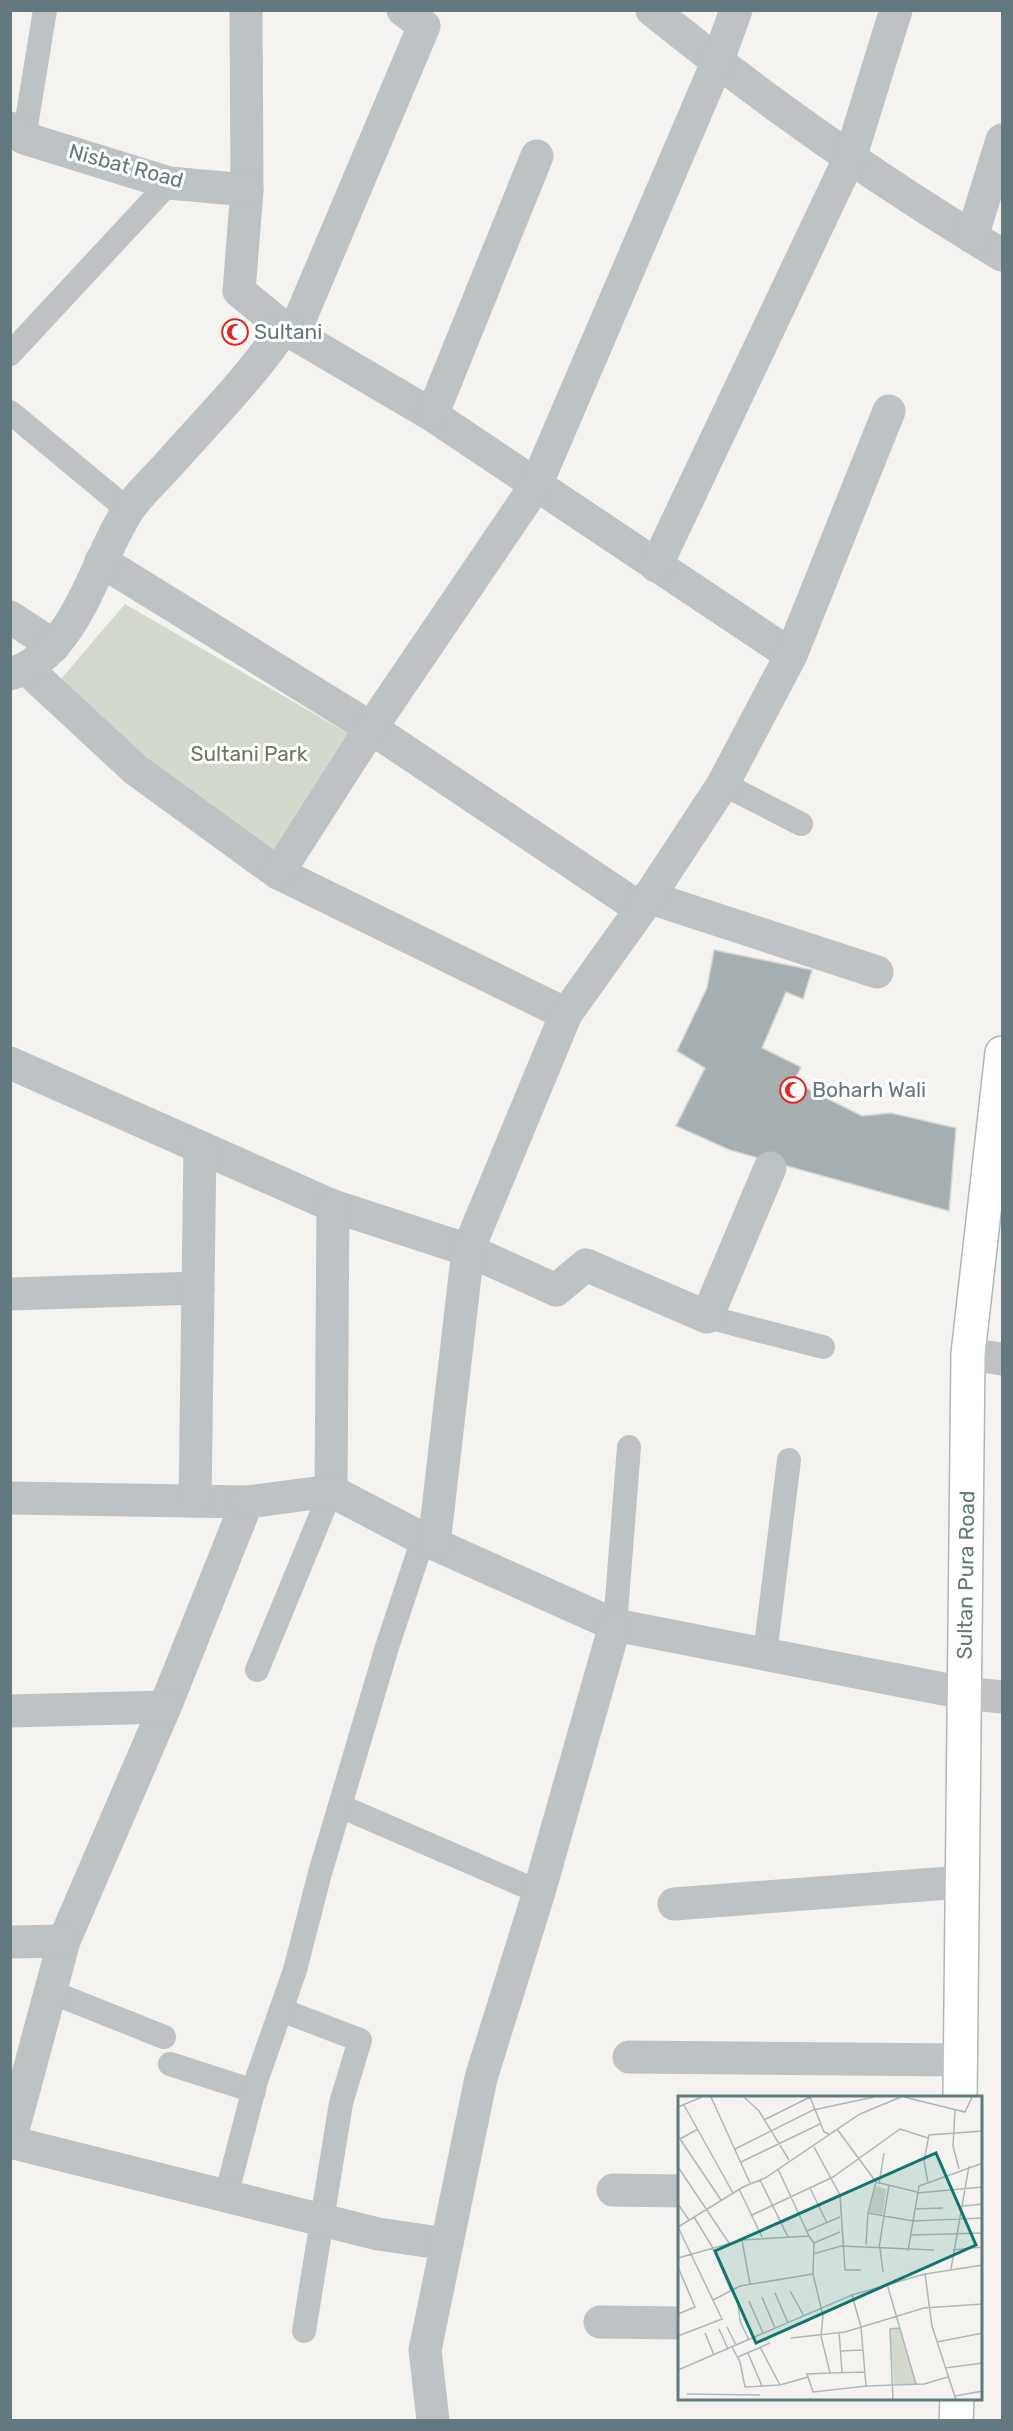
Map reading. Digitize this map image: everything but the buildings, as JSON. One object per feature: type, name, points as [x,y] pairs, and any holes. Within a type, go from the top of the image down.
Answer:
[{"type":"main road","name":"Sultan Pura Road","points":[[960,2096],[968,1354],[1002,1053]]},
{"type":"main road","points":[[956,2421],[957,2401]]},
{"type":"street","points":[[246,10],[247,189],[239,291],[289,330],[432,416],[791,655]]},
{"type":"street","points":[[403,10],[424,26],[289,330],[128,510],[101,561],[86,598],[54,646],[19,672],[136,770],[278,873],[566,1014]]},
{"type":"street","points":[[652,10],[717,63],[972,237],[1002,255]]},
{"type":"street","points":[[278,873],[371,728],[536,485],[717,63],[736,10]]},
{"type":"street","points":[[656,566],[851,155],[896,10]]},
{"type":"street","name":"Nisbat Road","points":[[17,133],[169,183],[247,189]]},
{"type":"street","points":[[972,237],[1002,140]]},
{"type":"street","points":[[432,416],[537,156]]},
{"type":"street","points":[[428,1542],[468,1251],[566,1014],[644,903],[723,784],[791,655],[889,411]]},
{"type":"street","points":[[101,561],[371,728],[644,903],[877,972]]},
{"type":"street","points":[[10,617],[54,646]]},
{"type":"street","points":[[10,1063],[333,1206],[468,1251],[556,1290],[586,1265],[707,1317],[770,1168]]},
{"type":"street","points":[[195,1501],[200,1147]]},
{"type":"street","points":[[331,1491],[333,1206]]},
{"type":"street","points":[[10,1294],[198,1288]]},
{"type":"street","points":[[968,1354],[1002,1359]]},
{"type":"street","points":[[10,1498],[248,1502],[331,1491],[428,1542],[615,1625],[964,1694],[1002,1697]]},
{"type":"street","points":[[248,1502],[165,1707],[64,1941],[10,2142],[378,2234],[447,2244]]},
{"type":"street","points":[[433,2421],[425,2350],[481,2078],[539,1892],[615,1625]]},
{"type":"street","points":[[10,1711],[165,1707]]},
{"type":"street","points":[[674,1904],[962,1882]]},
{"type":"street","points":[[10,1942],[64,1941]]},
{"type":"street","points":[[629,2057],[961,2060]]},
{"type":"street","points":[[613,2190],[678,2191]]},
{"type":"street","points":[[600,2322],[678,2323]]},
{"type":"lane","points":[[17,133],[45,10]]},
{"type":"lane","points":[[10,354],[169,183]]},
{"type":"lane","points":[[10,411],[128,510]]},
{"type":"lane","points":[[723,784],[801,824]]},
{"type":"lane","points":[[707,1317],[823,1347]]},
{"type":"lane","points":[[615,1625],[629,1447]]},
{"type":"lane","points":[[765,1654],[789,1460]]},
{"type":"lane","points":[[257,1670],[331,1491]]},
{"type":"lane","points":[[226,2196],[254,2091],[295,1970],[387,1647],[428,1542]]},
{"type":"lane","points":[[340,1806],[539,1892]]},
{"type":"lane","points":[[51,1992],[164,2037]]},
{"type":"lane","points":[[281,2010],[360,2040],[342,2103],[304,2331]]},
{"type":"lane","points":[[170,2064],[254,2091]]},
{"type":"green space","name":"Sultani Park","points":[[125,604],[349,734],[269,856],[55,686]]},
{"type":"place","name":"Sultani","points":[[235,332]]},
{"type":"place","name":"Boharh Wali","points":[[793,1090]]}]
